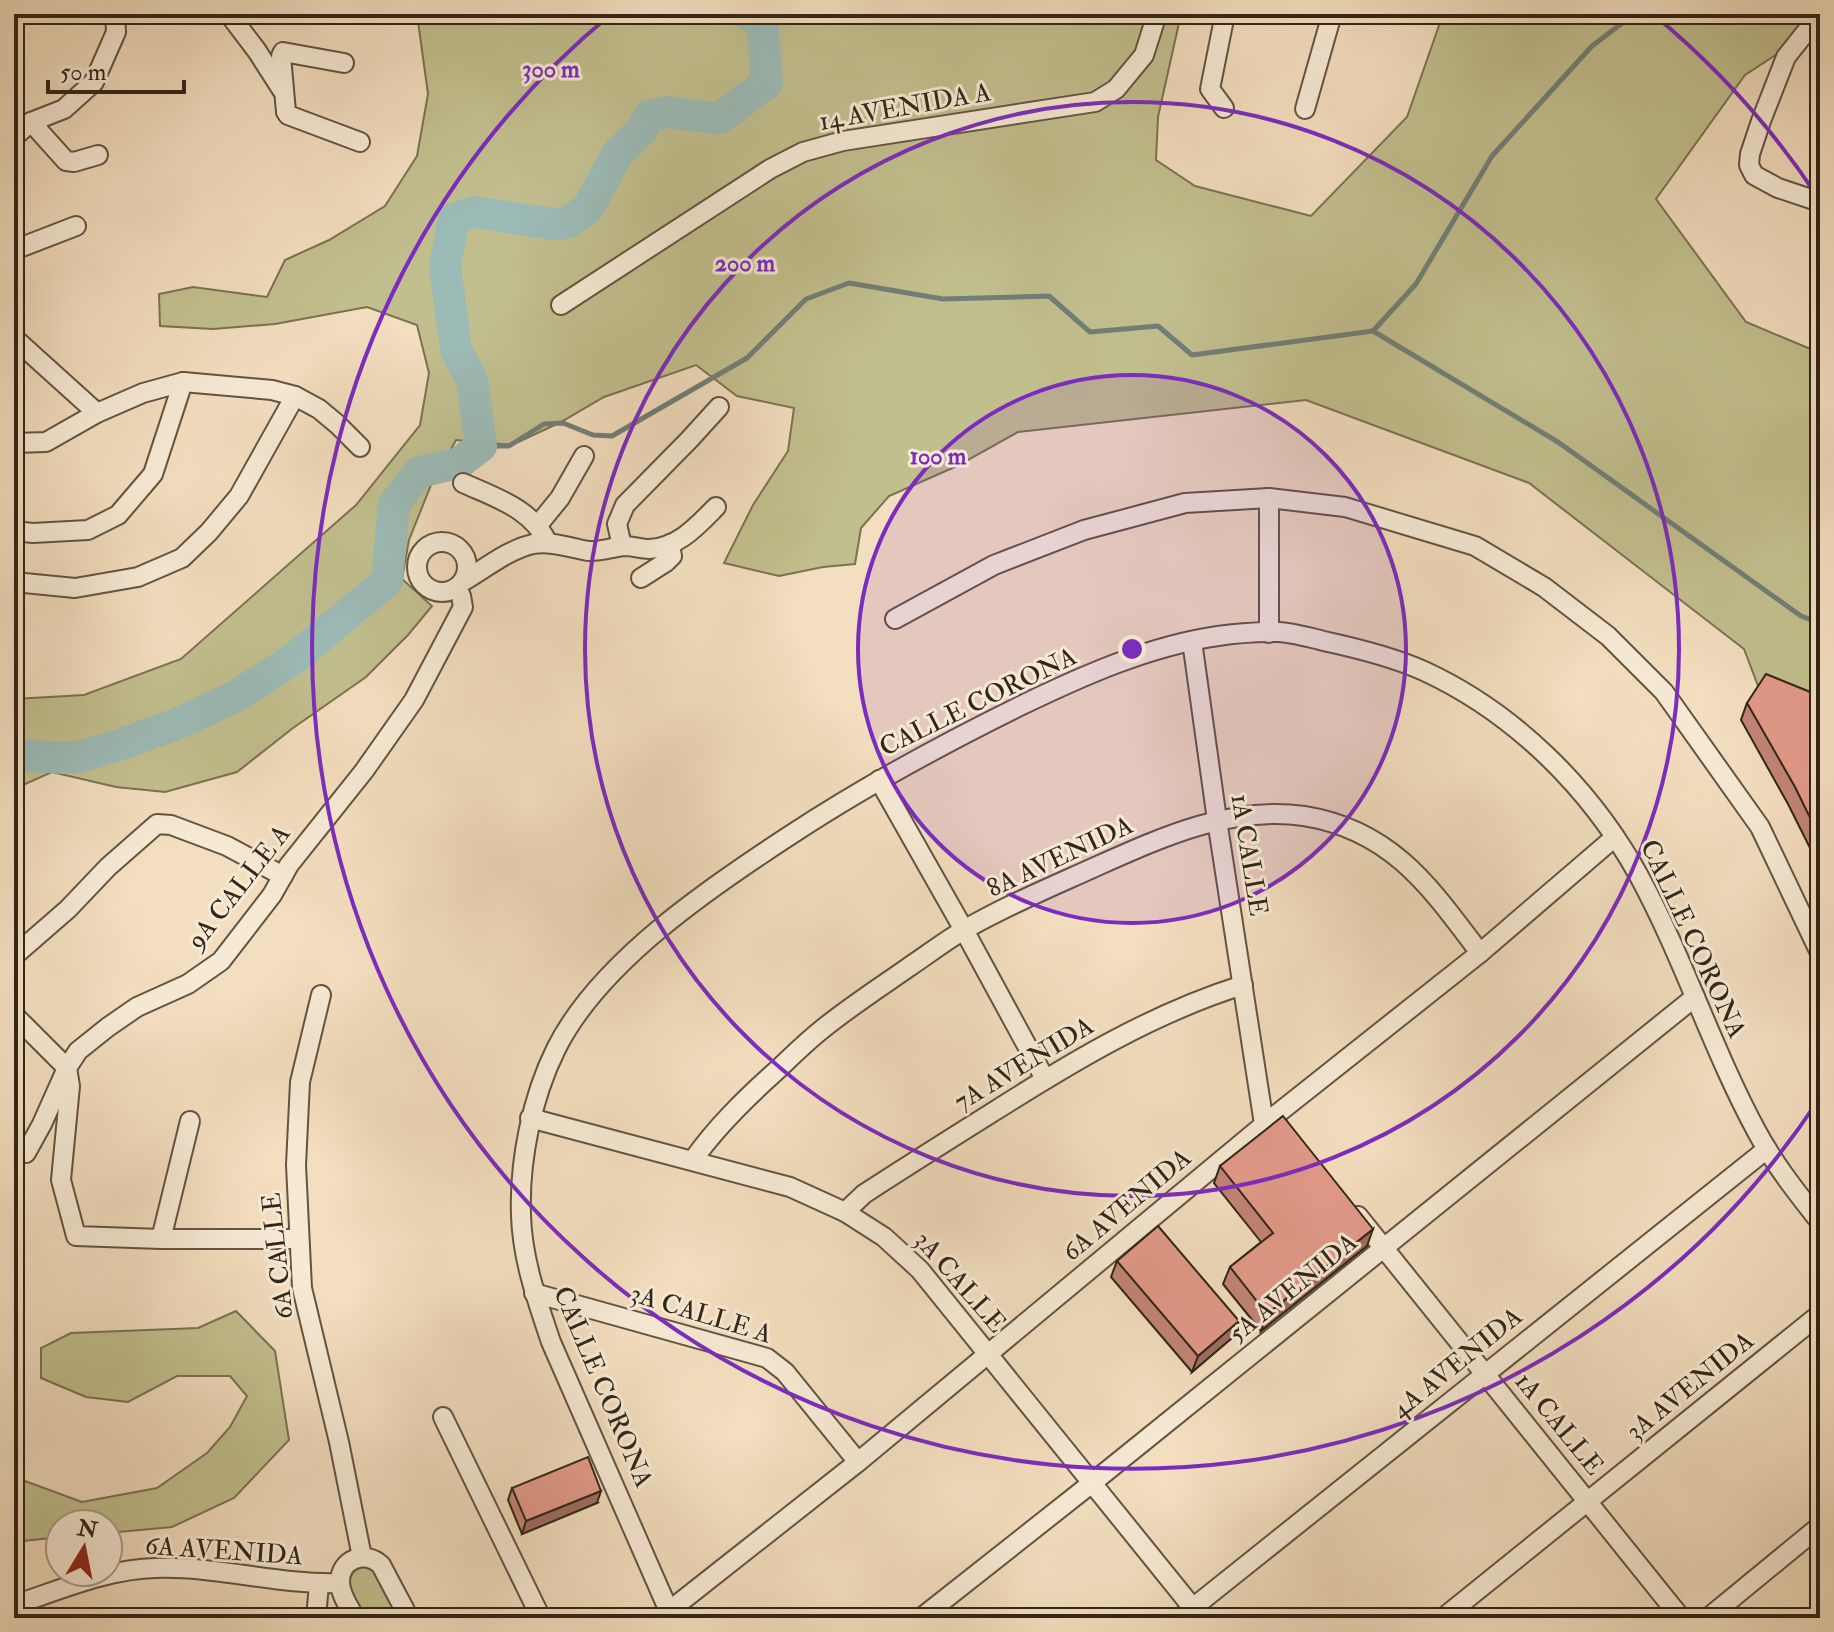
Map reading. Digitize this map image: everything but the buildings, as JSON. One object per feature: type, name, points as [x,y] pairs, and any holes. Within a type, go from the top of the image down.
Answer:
[{"type":"street","points":[[14,137],[31,122],[64,109],[94,82],[116,32],[115,14]]},
{"type":"street","points":[[229,14],[283,91]]},
{"type":"street","name":"14 AVENIDA A","points":[[561,305],[770,169],[803,152],[843,141],[1095,102],[1116,89],[1144,55],[1157,14]]},
{"type":"street","points":[[1224,108],[1210,89],[1225,14]]},
{"type":"street","points":[[1305,109],[1332,14]]},
{"type":"street","points":[[1820,21],[1809,28],[1786,57],[1761,121],[1749,165],[1754,175],[1778,188],[1820,202]]},
{"type":"street","points":[[344,63],[283,52],[283,91],[288,115],[360,142]]},
{"type":"street","points":[[31,122],[66,161],[74,162],[98,155]]},
{"type":"street","points":[[14,250],[76,226]]},
{"type":"street","points":[[14,338],[97,413]]},
{"type":"street","points":[[14,531],[88,530],[118,515],[153,474],[183,382]]},
{"type":"street","points":[[14,443],[46,442],[97,413],[143,393],[183,382],[272,390],[295,396],[319,409],[360,447]]},
{"type":"street","points":[[14,582],[75,588],[138,577],[182,558],[239,496],[295,396]]},
{"type":"street","points":[[622,546],[617,524],[625,505],[719,407]]},
{"type":"street","points":[[538,525],[560,498],[584,456]]},
{"type":"street","points":[[463,483],[519,508],[538,525],[548,543],[592,551],[622,546],[649,549],[680,541],[716,507]]},
{"type":"street","points":[[895,619],[994,565],[1084,530],[1185,503],[1269,498],[1345,507],[1475,546],[1544,587],[1608,636],[1664,692],[1760,827],[1820,953]]},
{"type":"street","points":[[1269,498],[1269,633]]},
{"type":"street","name":"9A CALLE A","points":[[26,1153],[78,1051],[137,1007],[188,984],[221,961],[272,895],[289,865],[364,771],[414,700],[463,607],[459,585],[510,552],[548,543]]},
{"type":"street","points":[[641,578],[672,556],[670,544]]},
{"type":"street","name":"CALLE CORONA","points":[[671,1615],[557,1356],[534,1293],[526,1258],[521,1215],[530,1118],[555,1050],[572,1020],[633,954],[700,897],[739,869],[879,780],[955,738],[1066,684],[1119,663],[1223,635],[1281,632],[1388,657],[1471,696],[1509,723],[1575,785],[1615,837],[1658,915],[1737,1094],[1767,1149],[1820,1222]]},
{"type":"street","name":"1A CALLE","points":[[1192,641],[1243,985],[1276,1121]]},
{"type":"street","points":[[879,780],[1045,1079]]},
{"type":"street","name":"8A AVENIDA","points":[[693,1160],[707,1139],[746,1098],[820,1031],[964,930],[1133,850],[1217,820],[1262,814],[1304,816],[1341,826],[1376,842],[1405,863],[1433,891],[1480,953]]},
{"type":"street","points":[[14,956],[157,824],[171,825],[227,846],[283,876]]},
{"type":"street","name":"6A AVENIDA","points":[[671,1615],[1480,953],[1615,837]]},
{"type":"street","name":"7A AVENIDA","points":[[845,1212],[864,1194],[1045,1079],[1137,1028],[1243,985]]},
{"type":"street","name":"6A CALLE","points":[[321,995],[300,1082],[296,1165],[302,1288],[339,1442],[362,1557]]},
{"type":"street","name":"5A AVENIDA","points":[[921,1618],[1695,997]]},
{"type":"street","points":[[14,1015],[67,1068],[70,1086],[61,1180],[76,1236],[299,1239]]},
{"type":"street","name":"3A CALLE","points":[[530,1118],[790,1187],[845,1212],[884,1237],[920,1270],[1092,1483],[1191,1615]]},
{"type":"street","points":[[161,1239],[190,1121]]},
{"type":"street","name":"4A AVENIDA","points":[[1191,1615],[1485,1374],[1767,1149]]},
{"type":"street","name":"1A CALLE","points":[[1345,1199],[1681,1618]]},
{"type":"street","name":"3A CALLE A","points":[[534,1293],[767,1358],[785,1372],[858,1462]]},
{"type":"street","name":"3A AVENIDA","points":[[1443,1618],[1820,1314]]},
{"type":"street","points":[[443,1417],[541,1618]]},
{"type":"street","points":[[1708,1618],[1820,1526]]},
{"type":"street","points":[[355,1618],[342,1593],[341,1574],[348,1563],[362,1557],[376,1560],[381,1565],[409,1618]]},
{"type":"street","name":"6A AVENIDA","points":[[14,1605],[106,1574],[157,1567],[319,1584],[340,1583]]},
{"type":"street","points":[[316,1618],[319,1584]]},
{"type":"shaded area","points":[[417,14],[1181,14],[1158,117],[1156,160],[1195,186],[1311,216],[1407,117],[1443,14],[1820,14],[1820,26],[1745,75],[1656,199],[1746,322],[1820,353],[1820,716],[1760,691],[1744,649],[1529,483],[1306,400],[1018,432],[957,466],[889,496],[861,528],[855,564],[779,576],[724,563],[753,505],[788,451],[794,408],[737,396],[696,365],[604,397],[512,445],[456,440],[431,485],[409,540],[402,579],[432,606],[366,677],[237,772],[165,792],[116,787],[52,772],[14,789],[14,699],[84,695],[181,659],[356,505],[420,425],[429,373],[417,325],[367,307],[275,324],[213,329],[160,326],[159,294],[193,287],[267,297],[285,260],[329,240],[385,206],[417,156],[428,94]]},
{"type":"shaded area","points":[[236,1311],[275,1351],[289,1440],[234,1498],[172,1527],[124,1532],[124,1508],[44,1508],[44,1539],[14,1542],[14,1477],[82,1502],[157,1488],[207,1453],[230,1427],[247,1396],[230,1376],[177,1376],[128,1402],[86,1397],[41,1378],[41,1348],[71,1333],[198,1328]]},
{"type":"shaded area","points":[[366,1557],[410,1618],[355,1618],[340,1583]]},
{"type":"waterway","points":[[14,755],[78,757],[184,721],[238,695],[296,657],[387,581],[394,504],[419,472],[459,463],[481,446],[472,380],[456,350],[445,266],[454,219],[474,212],[552,224],[567,223],[588,208],[618,153],[641,131],[649,116],[668,112],[719,119],[767,83],[762,21],[747,14]]},
{"type":"waterway","points":[[1373,331],[1416,284],[1492,156],[1592,46],[1634,14]]},
{"type":"waterway","points":[[481,446],[509,446],[544,424],[563,423],[593,435],[612,436],[747,358],[806,299],[849,283],[943,299],[1049,296],[1090,332],[1158,326],[1192,355],[1373,331],[1558,442],[1801,616],[1820,623]]}]
